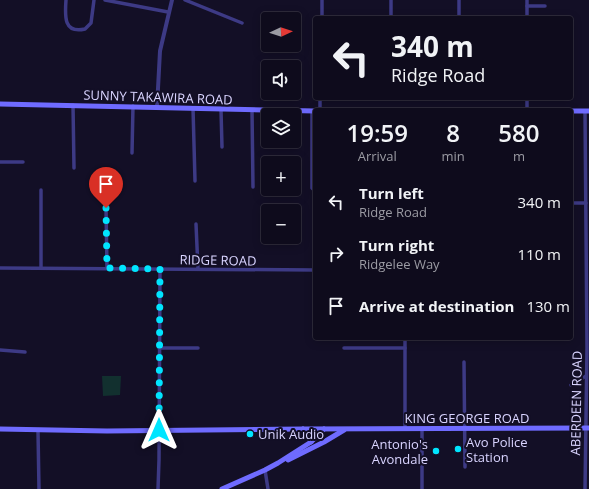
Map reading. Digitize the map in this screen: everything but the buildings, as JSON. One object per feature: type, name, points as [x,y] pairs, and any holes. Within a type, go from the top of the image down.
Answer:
[{"type":"main road","name":"SUNNY TAKAWIRA ROAD","points":[[0,104],[313,111]]},
{"type":"main road","points":[[573,111],[587,111]]},
{"type":"main road","name":"KING GEORGE ROAD","points":[[0,429],[38,431],[587,428]]},
{"type":"main road","points":[[303,429],[310,436],[311,442]]},
{"type":"main road","points":[[324,429],[324,442]]},
{"type":"main road","points":[[222,489],[266,470],[278,463],[311,442],[324,429]]},
{"type":"main road","points":[[278,463],[324,442],[345,429]]},
{"type":"street","points":[[66,0],[66,22],[72,28],[78,30],[85,29],[91,23],[94,0]]},
{"type":"street","points":[[105,0],[168,12]]},
{"type":"street","points":[[157,107],[158,62],[168,12],[172,0]]},
{"type":"street","points":[[186,0],[242,23]]},
{"type":"street","points":[[322,0],[322,16]]},
{"type":"street","points":[[391,0],[391,16]]},
{"type":"street","points":[[459,0],[459,16]]},
{"type":"street","points":[[527,0],[527,16]]},
{"type":"street","points":[[527,6],[545,6]]},
{"type":"street","points":[[73,105],[74,168]]},
{"type":"street","points":[[132,153],[133,106]]},
{"type":"street","points":[[193,108],[195,181]]},
{"type":"street","points":[[222,110],[222,146]]},
{"type":"street","points":[[252,110],[253,187]]},
{"type":"street","points":[[313,111],[313,189]]},
{"type":"street","name":"ABERDEEN ROAD","points":[[585,489],[587,428],[586,376],[588,348],[586,293],[587,111]]},
{"type":"street","points":[[0,162],[24,162]]},
{"type":"street","points":[[41,190],[41,268]]},
{"type":"street","points":[[573,203],[586,203]]},
{"type":"street","points":[[106,208],[107,268]]},
{"type":"street","points":[[196,224],[198,269]]},
{"type":"street","name":"RIDGE ROAD","points":[[0,268],[313,270]]},
{"type":"street","points":[[158,489],[160,269]]},
{"type":"street","points":[[405,340],[405,429]]},
{"type":"street","points":[[159,348],[198,348]]},
{"type":"street","points":[[344,348],[405,348]]},
{"type":"street","points":[[0,350],[25,352]]},
{"type":"street","points":[[464,362],[464,467]]},
{"type":"street","points":[[571,386],[586,376]]},
{"type":"street","points":[[422,428],[422,489]]},
{"type":"street","points":[[38,431],[39,489]]},
{"type":"street","points":[[266,470],[268,489]]},
{"type":"green space","points":[[102,376],[121,376],[120,395],[103,396]]},
{"type":"place","name":"Unik Audio","points":[[250,434]]},
{"type":"place","name":"Avo Police Station","points":[[458,449]]},
{"type":"place","name":"Antonio's Avondale","points":[[436,451]]},
{"type":"route","points":[[106,208],[107,268],[160,269],[159,430]]}]
